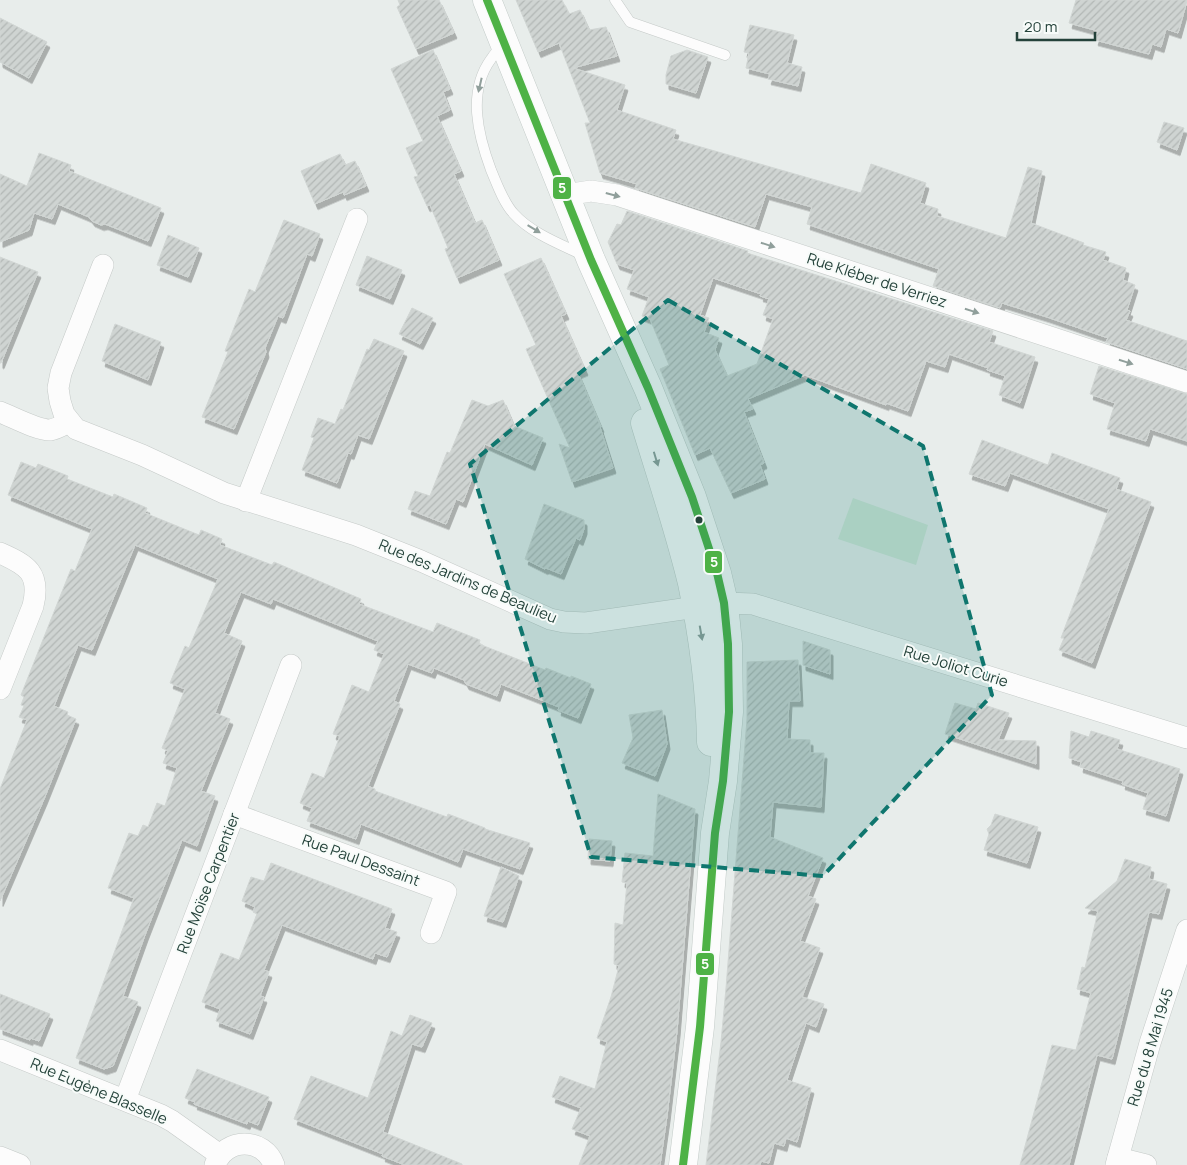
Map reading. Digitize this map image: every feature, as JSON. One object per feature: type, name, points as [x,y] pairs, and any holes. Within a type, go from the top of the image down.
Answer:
[{"type":"street","points":[[487,0],[591,260],[648,388],[692,498],[717,573],[724,603],[728,644],[729,712],[723,781],[715,833],[700,1028],[683,1165]]},
{"type":"street","name":"Rue Kléber de Verriez","points":[[565,195],[591,191],[617,195],[1187,382]]},
{"type":"street","points":[[246,501],[357,219]]},
{"type":"street","points":[[0,412],[50,430],[69,422],[60,401],[58,388],[61,373],[102,265]]},
{"type":"street","points":[[606,295],[675,522],[696,606],[704,650],[710,711],[715,833]]},
{"type":"street","name":"Rue des Jardins de Beaulieu","points":[[69,422],[76,429],[142,455],[205,485],[246,501],[356,534],[422,561],[550,619],[586,623],[724,603]]},
{"type":"street","points":[[0,553],[19,561],[27,567],[35,583],[36,594],[0,688]]},
{"type":"street","name":"Rue Joliot Curie","points":[[724,603],[753,604],[1187,738]]},
{"type":"street","name":"Rue Moïse Carpentier","points":[[125,1100],[291,665]]},
{"type":"street","name":"Rue Paul Dessaint","points":[[234,814],[446,892],[431,933]]},
{"type":"street","name":"Rue du 8 Mai 1945","points":[[1117,1162],[1150,1043],[1187,930]]},
{"type":"street","name":"Rue Eugène Blasselle","points":[[0,1050],[172,1121],[217,1160]]},
{"type":"street","points":[[217,1160],[233,1146],[248,1144],[263,1149],[274,1165]]},
{"type":"street","points":[[0,1157],[20,1165]]},
{"type":"street","points":[[1117,1162],[1146,1165]]},
{"type":"lane","points":[[615,0],[630,22],[724,55]]},
{"type":"lane","points":[[504,44],[490,59],[483,73],[476,103],[479,132],[496,182],[513,214],[522,222],[591,260]]},
{"type":"highlighted area","points":[[668,300],[923,446],[992,695],[823,876],[591,857],[470,464]]},
{"type":"green space","points":[[853,498],[928,525],[916,565],[838,539]]},
{"type":"building","points":[[398,0],[439,0],[454,33],[416,49],[397,7],[400,5]]},
{"type":"building","points":[[516,0],[562,0],[569,14],[580,10],[589,30],[606,27],[617,56],[573,68],[625,85],[617,110],[676,130],[673,139],[861,193],[871,164],[926,183],[920,203],[938,209],[937,216],[1006,238],[1028,167],[1042,171],[1031,223],[1084,243],[1083,245],[1106,252],[1103,260],[1126,268],[1123,280],[1135,285],[1127,310],[1130,311],[1126,320],[1187,341],[1187,369],[1106,342],[1108,338],[1047,317],[1002,303],[1000,308],[933,286],[939,269],[807,224],[812,207],[766,194],[755,227],[635,188],[637,184],[600,173],[585,123],[590,123],[559,43],[538,52]]},
{"type":"building","points":[[1076,0],[1187,1],[1178,33],[1166,29],[1161,47],[1152,44],[1149,54],[1095,40],[1098,31],[1069,23]]},
{"type":"building","points":[[0,18],[47,42],[29,78],[0,62]]},
{"type":"building","points":[[750,25],[794,35],[787,63],[802,67],[798,86],[768,79],[770,74],[746,68],[749,53],[744,52]]},
{"type":"building","points":[[433,50],[450,89],[443,92],[450,110],[437,116],[461,171],[454,174],[475,223],[482,220],[499,260],[457,278],[445,249],[448,248],[430,205],[427,206],[414,177],[418,176],[406,148],[423,141],[391,69]]},
{"type":"building","points":[[687,50],[708,57],[696,93],[666,84],[666,75],[671,56]]},
{"type":"building","points":[[1164,122],[1184,128],[1177,150],[1157,142]]},
{"type":"building","points":[[39,153],[71,165],[69,171],[161,208],[148,241],[105,224],[101,225],[92,221],[89,217],[58,204],[52,219],[34,213],[29,230],[0,242],[0,174],[27,186]]},
{"type":"building","points":[[340,154],[345,165],[355,161],[366,186],[344,195],[343,192],[315,204],[301,171]]},
{"type":"building","points":[[627,211],[748,251],[747,253],[993,331],[989,342],[1035,357],[1020,403],[999,395],[1005,376],[949,354],[945,367],[926,361],[908,411],[886,403],[886,405],[805,375],[748,399],[753,409],[744,412],[764,463],[760,465],[765,479],[731,493],[710,448],[695,455],[660,369],[669,365],[650,319],[642,316],[649,297],[627,289],[634,270],[617,264],[608,242],[617,224],[621,225]],"holes":[[[713,278],[761,294],[760,296],[769,299],[763,315],[773,319],[757,364],[727,376],[715,350],[719,338],[704,332],[709,318],[700,315]]]},
{"type":"building","points":[[284,220],[320,234],[312,256],[307,254],[283,318],[278,316],[265,348],[266,352],[234,429],[202,417],[228,352],[225,351],[249,289],[255,292]]},
{"type":"building","points":[[168,235],[199,248],[188,277],[157,265]]},
{"type":"building","points":[[367,256],[402,270],[390,299],[356,285]]},
{"type":"building","points":[[0,257],[38,272],[1,363],[0,363]]},
{"type":"building","points":[[541,258],[566,314],[561,316],[585,370],[578,373],[601,427],[613,468],[572,482],[559,444],[570,448],[526,349],[536,345],[504,274]]},
{"type":"building","points":[[412,308],[433,318],[420,344],[399,334]]},
{"type":"building","points":[[115,324],[161,342],[148,380],[102,361]]},
{"type":"building","points":[[374,339],[404,351],[369,439],[358,435],[351,454],[348,453],[337,483],[302,470],[314,438],[311,437],[318,418],[335,424],[341,409],[343,410],[367,349],[369,350]]},
{"type":"building","points":[[1099,366],[1187,394],[1187,441],[1150,429],[1146,441],[1107,429],[1115,403],[1090,394]]},
{"type":"building","points":[[472,400],[488,406],[503,400],[514,426],[543,438],[532,465],[485,444],[463,502],[456,499],[446,524],[408,509],[415,491],[430,496],[447,452],[450,453]]},
{"type":"building","points":[[982,440],[1048,465],[1052,453],[1120,478],[1116,489],[1151,502],[1092,663],[1059,650],[1064,638],[1061,638],[1109,509],[1010,473],[1005,486],[969,474]]},
{"type":"building","points":[[21,462],[36,468],[38,464],[68,476],[67,479],[113,497],[114,494],[147,508],[145,513],[199,535],[201,530],[222,539],[220,545],[272,565],[274,562],[361,599],[359,604],[433,632],[437,623],[480,640],[479,644],[545,670],[546,668],[591,684],[578,718],[558,710],[559,707],[501,684],[497,696],[466,684],[464,680],[434,668],[432,673],[408,664],[394,701],[400,704],[368,786],[375,789],[375,791],[447,817],[448,814],[485,829],[530,843],[520,869],[463,849],[458,862],[361,824],[356,839],[307,821],[312,808],[300,803],[312,773],[324,778],[340,736],[333,734],[352,685],[369,692],[384,654],[374,650],[378,641],[273,599],[271,604],[241,592],[224,633],[242,641],[215,713],[230,719],[201,791],[215,796],[197,846],[182,840],[145,935],[123,996],[138,1002],[113,1066],[104,1069],[76,1058],[134,898],[108,888],[129,833],[138,836],[143,825],[148,827],[157,803],[165,806],[177,768],[163,763],[168,751],[162,748],[185,689],[170,683],[185,646],[189,648],[218,579],[135,545],[92,650],[78,645],[54,706],[68,712],[67,715],[76,719],[0,901],[0,789],[27,720],[19,717],[24,706],[21,705],[24,697],[21,695],[71,569],[75,571],[92,529],[8,495]]},
{"type":"building","points":[[544,504],[584,520],[584,529],[580,540],[576,538],[561,574],[545,569],[525,559]]},
{"type":"building","points":[[803,641],[830,650],[830,674],[803,665]]},
{"type":"building","points":[[798,660],[800,701],[789,701],[787,739],[810,740],[810,753],[824,753],[821,807],[773,802],[770,837],[823,858],[808,896],[816,899],[800,941],[820,948],[802,997],[824,1004],[816,1027],[806,1023],[787,1080],[811,1088],[797,1142],[786,1138],[784,1146],[774,1143],[769,1163],[761,1161],[760,1165],[706,1165],[726,988],[747,719],[747,662]]},
{"type":"building","points":[[955,703],[976,709],[978,703],[1009,713],[998,740],[1036,741],[1036,764],[945,734]]},
{"type":"building","points":[[662,710],[667,744],[655,776],[622,763],[633,738],[629,715]]},
{"type":"building","points":[[1071,731],[1089,737],[1091,731],[1120,740],[1117,749],[1180,769],[1166,816],[1143,809],[1148,793],[1122,784],[1123,781],[1080,767],[1081,762],[1069,758]]},
{"type":"building","points":[[658,794],[695,809],[677,1031],[660,1165],[579,1165],[590,1136],[572,1129],[581,1108],[552,1097],[560,1076],[595,1089],[607,1042],[597,1038],[619,966],[614,964],[615,923],[623,925],[627,883],[622,882],[625,853],[653,856]]},
{"type":"building","points":[[995,814],[1038,827],[1027,863],[984,850],[989,834],[987,829],[991,825]]},
{"type":"building","points":[[589,839],[612,841],[610,861],[588,859]]},
{"type":"building","points":[[1125,859],[1151,867],[1149,879],[1167,884],[1159,914],[1149,912],[1112,1059],[1097,1055],[1069,1165],[1020,1165],[1052,1045],[1076,1050],[1091,993],[1077,989],[1082,967],[1085,968],[1098,911],[1085,908],[1117,881]]},
{"type":"building","points":[[271,863],[392,909],[385,928],[397,932],[387,957],[375,953],[373,959],[282,925],[264,970],[269,972],[260,996],[264,997],[250,1034],[216,1021],[220,1009],[202,1002],[221,953],[239,960],[257,914],[253,912],[255,907],[242,901],[251,877],[264,881]]},
{"type":"building","points":[[501,867],[519,876],[503,922],[484,916]]},
{"type":"building","points":[[0,994],[50,1014],[39,1041],[30,1038],[30,1040],[0,1029]]},
{"type":"building","points":[[410,1015],[432,1023],[422,1047],[412,1044],[383,1132],[462,1165],[405,1165],[382,1156],[383,1154],[294,1119],[311,1076],[368,1098],[391,1031],[402,1036]]},
{"type":"building","points":[[197,1069],[269,1097],[258,1125],[248,1121],[247,1124],[194,1104],[195,1102],[185,1098]]},
{"type":"transit line","name":"5","points":[[487,0],[591,260],[648,388],[692,497],[717,573],[724,603],[728,644],[729,712],[723,781],[715,833],[700,1027],[683,1165]]}]
